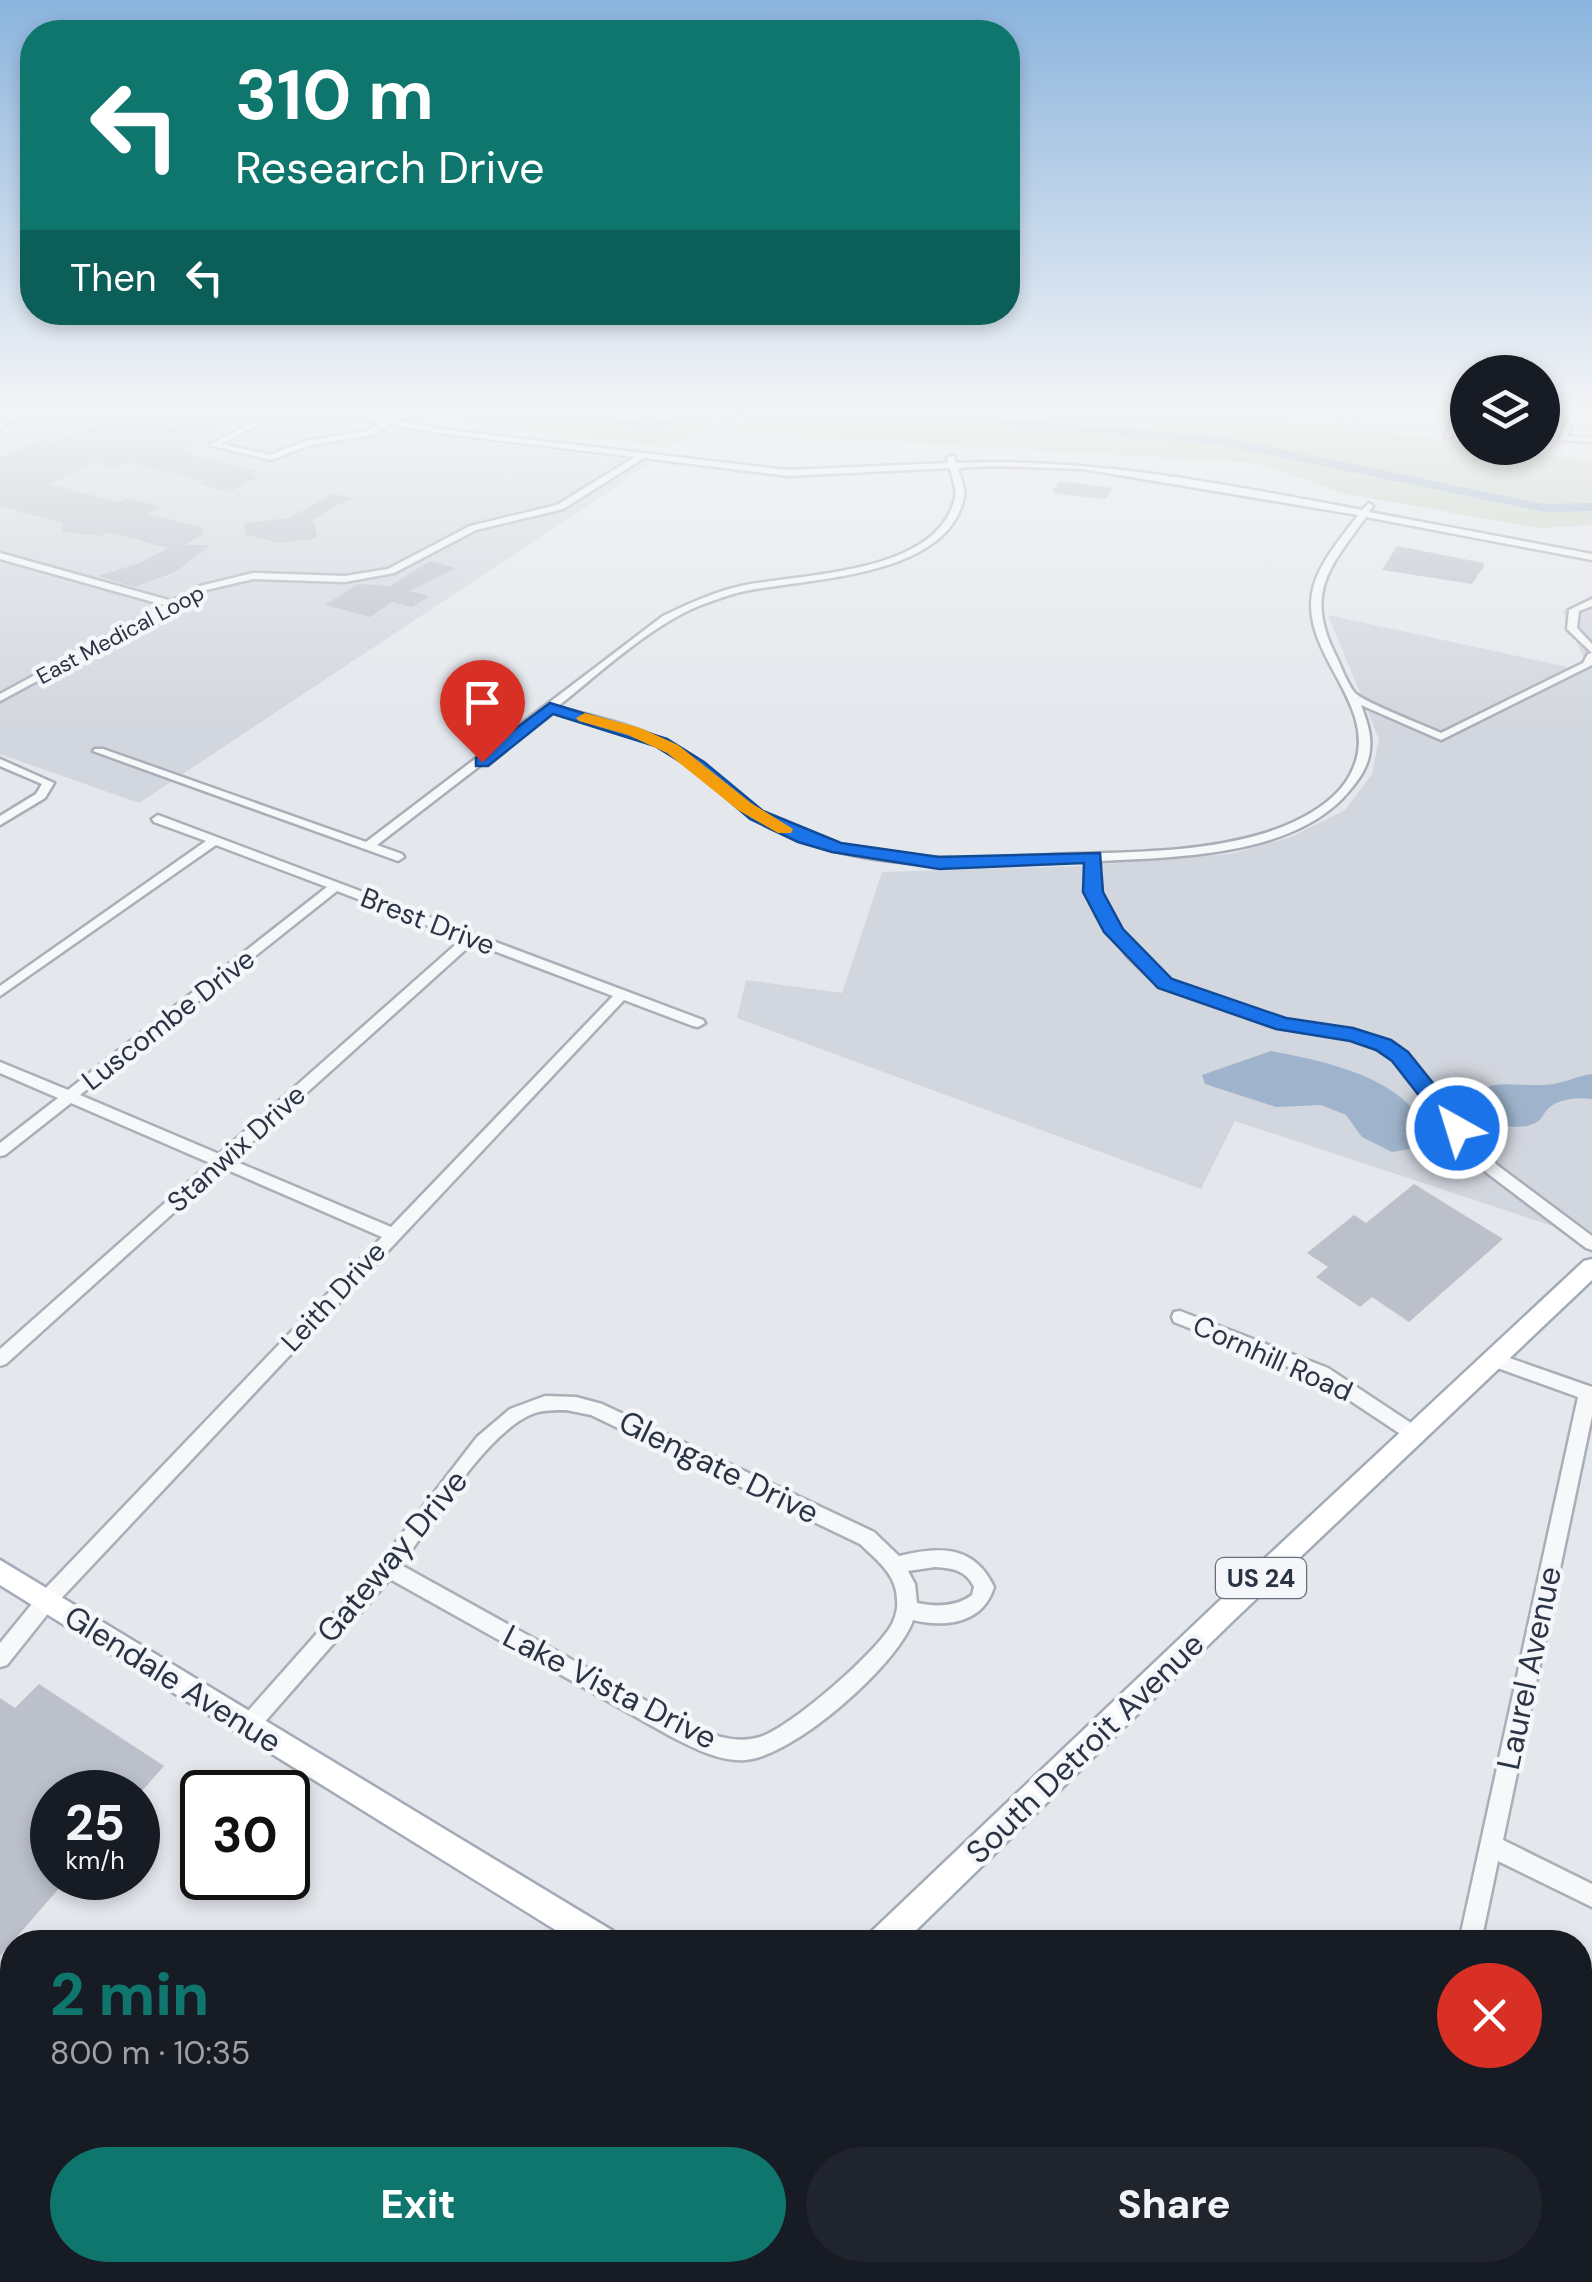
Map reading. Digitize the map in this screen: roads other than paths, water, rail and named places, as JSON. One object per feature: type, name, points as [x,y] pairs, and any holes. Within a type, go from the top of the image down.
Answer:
[{"type":"main road","name":"South Detroit Avenue","points":[[896,1930],[1592,1266]]},
{"type":"main road","name":"Glendale Avenue","points":[[0,1571],[582,1930]]},
{"type":"street","name":"East Medical Loop","points":[[0,698],[203,588],[247,577],[345,579],[383,573],[410,563],[473,528],[519,517]]},
{"type":"street","points":[[373,848],[676,613],[741,589],[849,573],[902,558],[944,532],[953,517]]},
{"type":"street","points":[[550,708],[661,742],[698,766],[757,815],[804,838],[838,848],[939,863],[1186,853],[1242,843],[1320,812],[1346,790],[1362,764],[1365,732],[1322,636],[1316,601],[1321,579],[1361,517]]},
{"type":"street","points":[[1399,517],[1480,536],[1592,553]]},
{"type":"street","points":[[1405,517],[1592,553]]},
{"type":"street","points":[[0,556],[172,604]]},
{"type":"street","points":[[1351,696],[1441,737],[1587,665],[1591,657],[1572,629],[1574,610],[1592,602]]},
{"type":"street","points":[[99,750],[398,857]]},
{"type":"street","points":[[0,762],[44,779],[47,787],[41,796],[0,822]]},
{"type":"street","name":"Brest Drive","points":[[158,819],[698,1023]]},
{"type":"street","points":[[0,992],[215,840]]},
{"type":"street","points":[[1094,857],[1093,892],[1114,932],[1165,984],[1283,1024],[1353,1034],[1394,1051],[1492,1168],[1592,1244]]},
{"type":"street","name":"Luscombe Drive","points":[[0,1151],[336,886]]},
{"type":"street","name":"Stanwix Drive","points":[[0,1360],[472,937]]},
{"type":"street","name":"Leith Drive","points":[[0,1658],[47,1600],[621,994]]},
{"type":"street","points":[[0,1067],[391,1234]]},
{"type":"street","name":"Cornhill Road","points":[[1180,1318],[1322,1373],[1414,1434]]},
{"type":"street","points":[[1495,1360],[1590,1394]]},
{"type":"street","name":"Laurel Avenue","points":[[1473,1930],[1590,1394]]},
{"type":"street","name":"Glengate Drive","points":[[547,1402],[580,1403],[596,1408],[867,1538],[890,1558]]},
{"type":"street","name":"Gateway Drive","points":[[248,1726],[388,1568],[501,1424],[547,1402]]},
{"type":"street","points":[[890,1558],[959,1561],[972,1566],[984,1588],[980,1600],[958,1612],[923,1613],[906,1609],[903,1578],[890,1558]]},
{"type":"street","name":"Lake Vista Drive","points":[[388,1568],[679,1730],[730,1749],[762,1746],[794,1730],[890,1648],[904,1625],[906,1609]]},
{"type":"street","points":[[1491,1846],[1592,1896]]},
{"type":"water","points":[[1271,1051],[1341,1067],[1387,1087],[1420,1118],[1428,1139],[1420,1147],[1392,1152],[1362,1137],[1346,1115],[1321,1105],[1276,1107],[1205,1084],[1202,1075]]},
{"type":"water","points":[[1592,1074],[1592,1099],[1556,1103],[1529,1126],[1494,1124],[1453,1107],[1489,1087],[1550,1085]]}]
